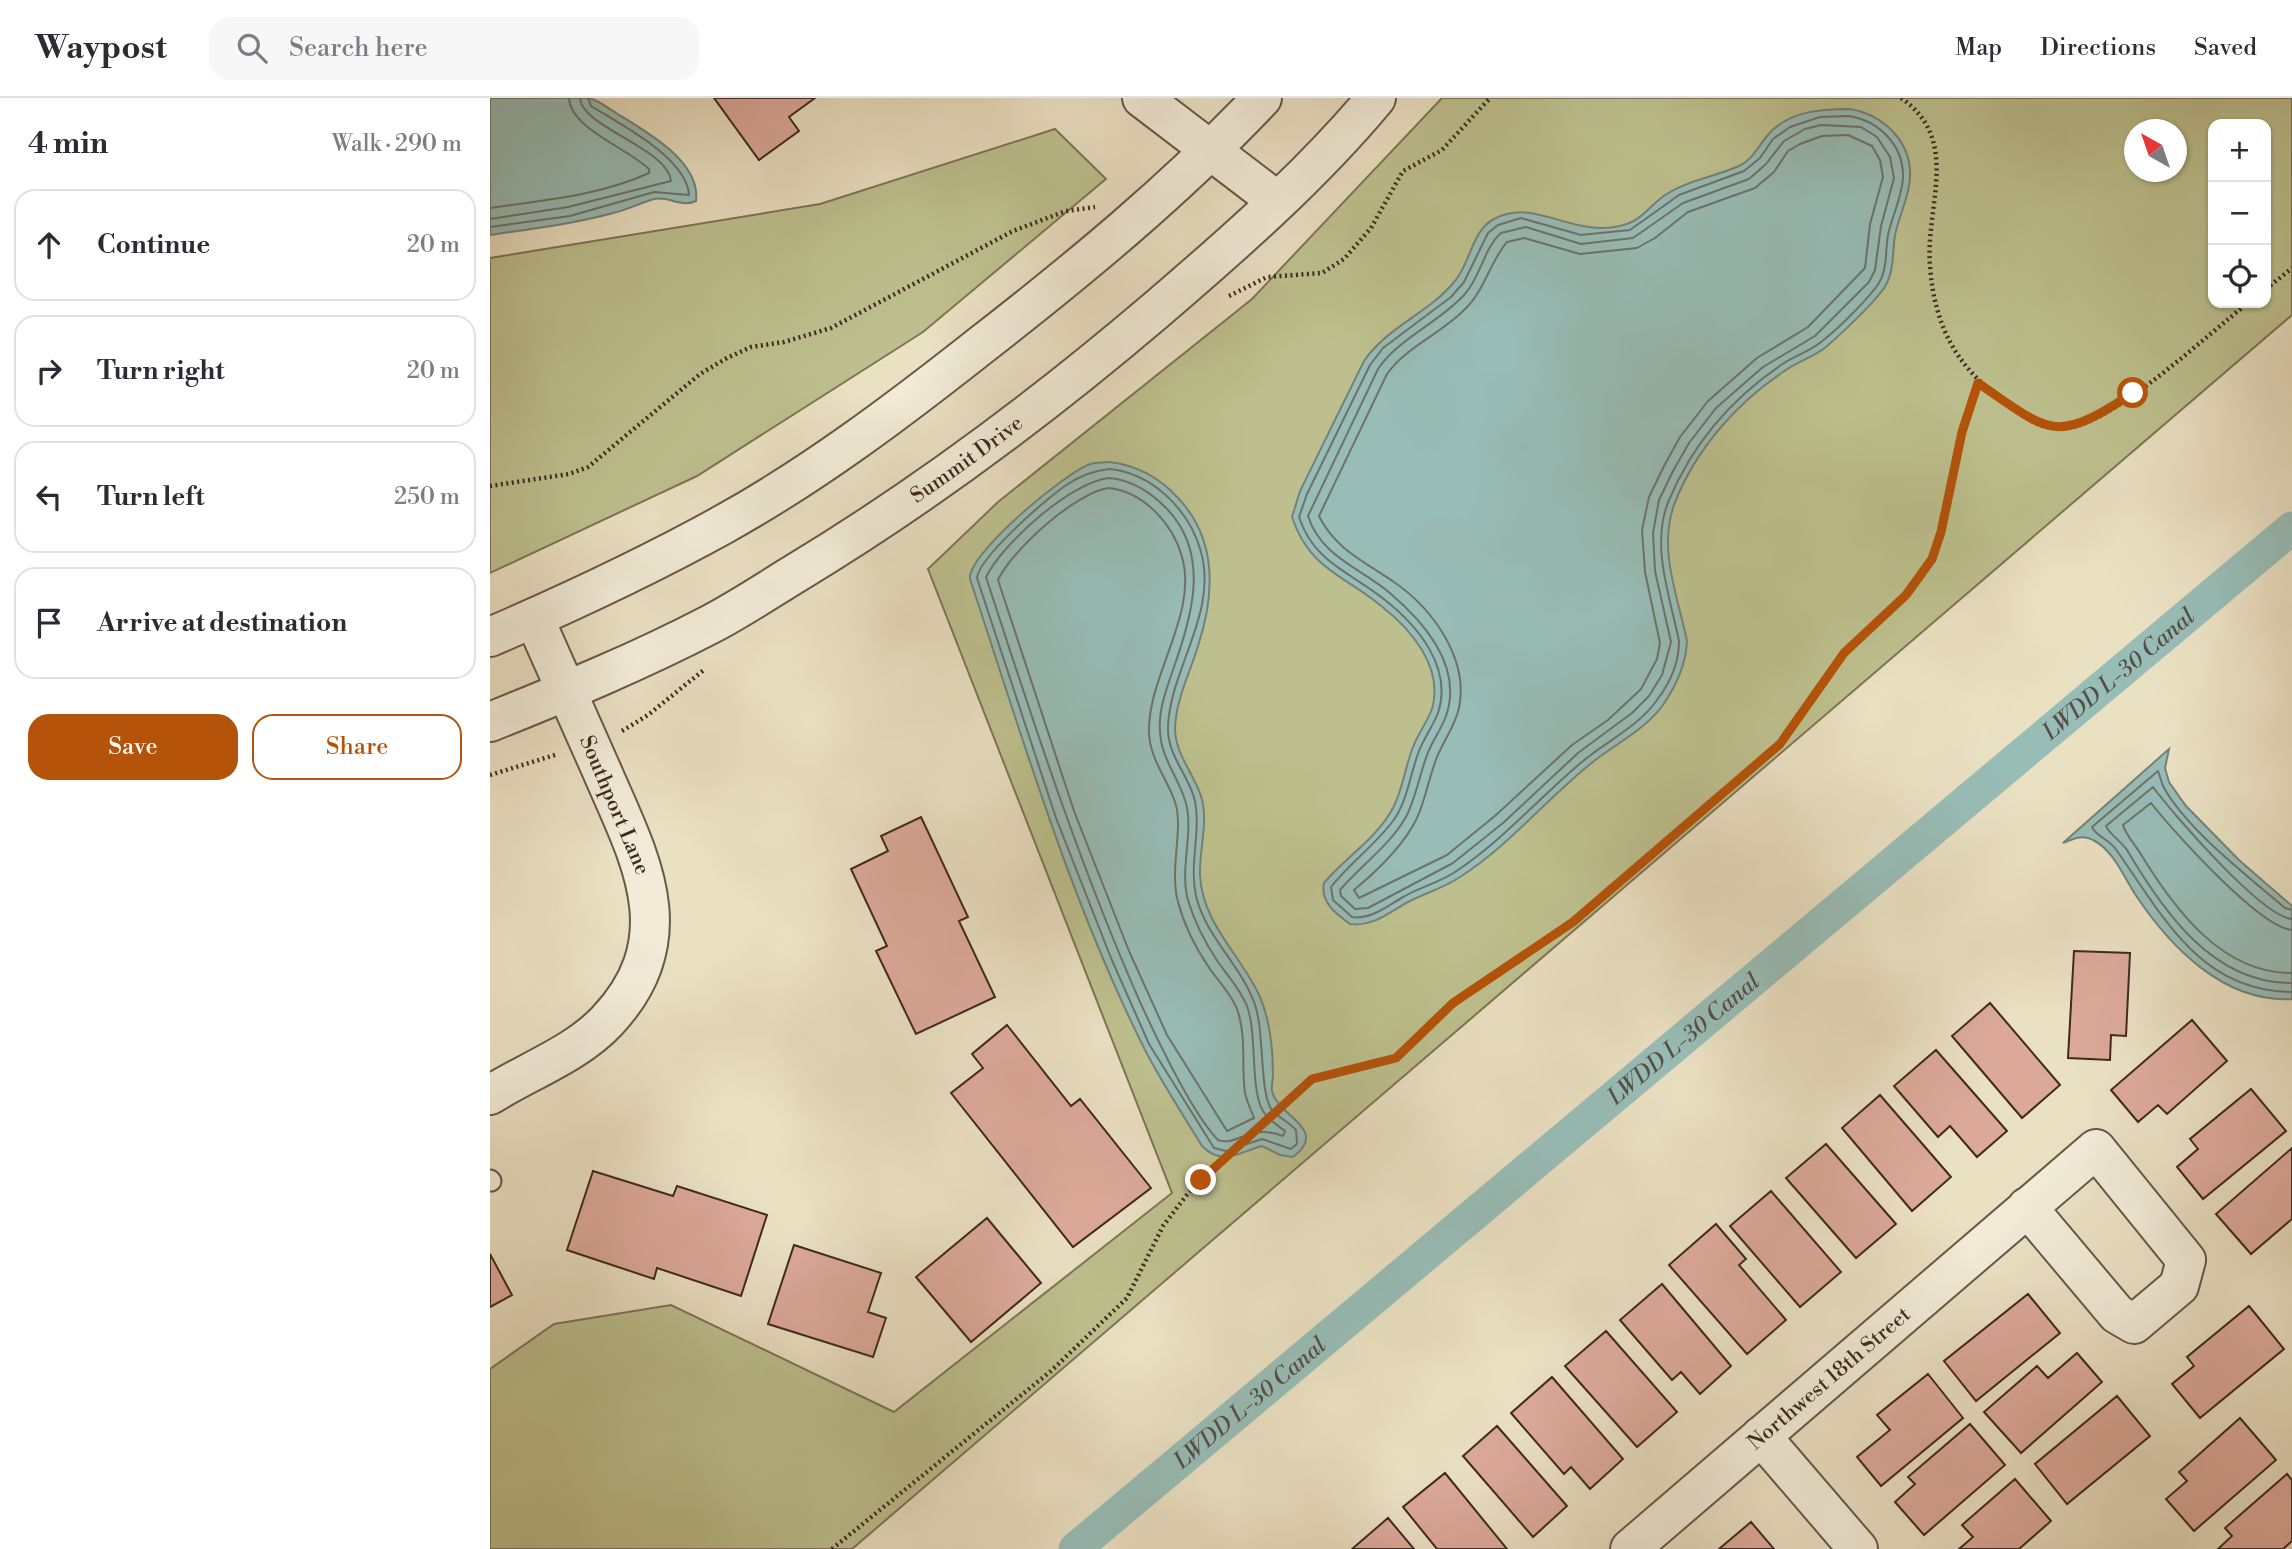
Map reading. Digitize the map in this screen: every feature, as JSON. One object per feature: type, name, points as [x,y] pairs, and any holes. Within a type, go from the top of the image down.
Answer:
[{"type":"street","points":[[1142,98],[1277,201]]},
{"type":"street","points":[[490,637],[579,598],[725,523],[842,450],[1072,275],[1212,151],[1262,98]]},
{"type":"street","name":"Summit Drive","points":[[490,722],[567,691],[712,624],[859,535],[956,471],[1089,367],[1220,256],[1347,133],[1376,98]]},
{"type":"street","name":"Southport Lane","points":[[490,1095],[571,1049],[608,1020],[633,985],[649,938],[650,900],[642,863],[534,618]]},
{"type":"street","name":"Northwest 18th Street","points":[[1630,1549],[2027,1207]]},
{"type":"street","points":[[1761,1436],[1858,1549]]},
{"type":"path","points":[[1901,98],[1928,124],[1937,160],[1930,265],[1944,331],[1959,361],[1978,383],[2045,427],[2078,426],[2133,393],[2242,308]]},
{"type":"path","points":[[490,486],[569,474],[588,467],[700,374],[727,358],[751,347],[784,342],[831,328],[1013,231],[1066,211],[1099,205]]},
{"type":"path","points":[[2271,285],[2292,268]]},
{"type":"path","points":[[832,1549],[1051,1371],[1127,1298],[1163,1226],[1189,1192],[1312,1079],[1396,1058],[1453,1003],[1573,922],[1780,744],[1844,653],[1906,595],[1932,559],[1941,532],[1962,432],[1978,383]]},
{"type":"green space","points":[[1442,98],[2292,98],[2292,315],[852,1549],[490,1549],[490,1369],[554,1324],[671,1305],[894,1412],[1172,1193],[928,569],[998,502],[1252,299]]},
{"type":"green space","points":[[1055,129],[1106,179],[923,332],[697,476],[490,573],[490,258],[820,204]]},
{"type":"water","points":[[490,98],[588,98],[599,102],[655,138],[681,160],[695,186],[696,201],[686,203],[654,199],[618,212],[583,220],[490,235]]},
{"type":"water","points":[[1850,109],[1874,117],[1894,132],[1906,153],[1909,165],[1909,185],[1895,235],[1889,278],[1869,306],[1826,347],[1789,368],[1736,411],[1706,445],[1683,484],[1674,505],[1668,539],[1671,573],[1687,641],[1682,666],[1668,698],[1647,723],[1589,765],[1478,865],[1454,881],[1380,918],[1366,923],[1350,924],[1327,902],[1324,883],[1379,829],[1393,808],[1413,747],[1432,709],[1434,693],[1429,664],[1413,637],[1380,605],[1318,560],[1299,534],[1292,517],[1300,491],[1364,361],[1384,339],[1445,292],[1460,274],[1481,231],[1494,219],[1510,213],[1525,212],[1590,227],[1608,228],[1627,224],[1674,190],[1744,163],[1784,121],[1816,111]]},
{"type":"water","points":[[1109,462],[1138,469],[1171,491],[1191,514],[1206,550],[1210,587],[1208,607],[1178,707],[1176,737],[1181,755],[1198,787],[1203,806],[1200,875],[1202,893],[1215,924],[1260,997],[1272,1046],[1272,1091],[1276,1100],[1304,1131],[1306,1139],[1303,1147],[1293,1157],[1280,1155],[1262,1146],[1224,1157],[1210,1152],[1202,1146],[1143,1046],[1116,990],[1069,874],[970,579],[973,567],[984,552],[1018,516],[1076,472],[1088,465]]},
{"type":"water","points":[[2169,749],[2165,768],[2169,782],[2186,806],[2239,860],[2292,906],[2292,999],[2267,998],[2244,992],[2201,968],[2182,952],[2149,914],[2117,864],[2100,844],[2086,837],[2063,843]]},
{"type":"building","points":[[714,98],[815,98],[789,117],[799,131],[759,160]]},
{"type":"building","points":[[921,817],[968,917],[959,921],[995,997],[916,1034],[876,951],[887,946],[851,869],[888,851],[881,836]]},
{"type":"building","points":[[2074,951],[2130,953],[2126,1036],[2111,1035],[2110,1060],[2068,1058]]},
{"type":"building","points":[[1990,1003],[2060,1085],[2022,1118],[1952,1036]]},
{"type":"building","points":[[2192,1020],[2227,1061],[2167,1114],[2158,1105],[2138,1122],[2111,1090]]},
{"type":"building","points":[[1007,1025],[1071,1106],[1080,1099],[1151,1188],[1073,1247],[951,1093],[983,1068],[972,1054]]},
{"type":"building","points":[[1936,1050],[2007,1131],[1977,1157],[1950,1126],[1938,1137],[1894,1086]]},
{"type":"building","points":[[2251,1089],[2286,1131],[2203,1199],[2177,1167],[2198,1149],[2190,1139]]},
{"type":"building","points":[[1880,1095],[1951,1177],[1912,1211],[1842,1128]]},
{"type":"building","points":[[1826,1144],[1896,1224],[1856,1258],[1786,1178]]},
{"type":"building","points":[[2292,1148],[2292,1219],[2251,1254],[2216,1214]]},
{"type":"building","points":[[593,1171],[673,1196],[677,1186],[767,1215],[741,1296],[657,1268],[654,1279],[567,1250]]},
{"type":"building","points":[[1771,1191],[1841,1272],[1800,1307],[1730,1226]]},
{"type":"building","points":[[987,1218],[1041,1283],[971,1342],[916,1277]]},
{"type":"building","points":[[1716,1224],[1746,1259],[1739,1265],[1786,1320],[1747,1354],[1669,1265]]},
{"type":"building","points":[[794,1245],[881,1273],[868,1312],[886,1318],[873,1357],[768,1324]]},
{"type":"building","points":[[490,1254],[512,1295],[490,1307]]},
{"type":"building","points":[[1662,1284],[1731,1366],[1700,1394],[1681,1372],[1672,1380],[1620,1320]]},
{"type":"building","points":[[2028,1294],[2060,1333],[1976,1401],[1944,1361]]},
{"type":"building","points":[[2249,1306],[2284,1349],[2200,1418],[2172,1384],[2194,1366],[2187,1357]]},
{"type":"building","points":[[1606,1331],[1677,1412],[1637,1447],[1565,1366]]},
{"type":"building","points":[[2077,1353],[2102,1382],[2021,1453],[1984,1412],[2037,1366],[2048,1378]]},
{"type":"building","points":[[1928,1374],[1963,1418],[1881,1486],[1857,1457],[1890,1430],[1877,1415]]},
{"type":"building","points":[[1552,1377],[1623,1459],[1590,1489],[1571,1467],[1564,1474],[1511,1413]]},
{"type":"building","points":[[2117,1396],[2150,1436],[2067,1504],[2035,1464]]},
{"type":"building","points":[[2240,1418],[2276,1460],[2194,1531],[2166,1499],[2187,1481],[2179,1472]]},
{"type":"building","points":[[1970,1424],[2005,1465],[1924,1535],[1895,1502],[1915,1484],[1908,1477]]},
{"type":"building","points":[[1497,1426],[1567,1506],[1533,1537],[1463,1456]]},
{"type":"building","points":[[1445,1473],[1507,1549],[1437,1549],[1403,1507]]},
{"type":"building","points":[[2287,1474],[2292,1480],[2292,1541],[2283,1549],[2218,1549],[2232,1536],[2225,1528]]},
{"type":"building","points":[[2015,1479],[2051,1521],[2019,1549],[1959,1549],[1973,1537],[1962,1525]]},
{"type":"building","points":[[1388,1518],[1414,1549],[1352,1549]]},
{"type":"building","points":[[1751,1522],[1774,1549],[1719,1549]]},
{"type":"waterway","name":"LWDD L-30 Canal","points":[[1075,1549],[2292,528]]},
{"type":"route","points":[[1201,1180],[1312,1079],[1396,1058],[1413,1045],[1453,1003],[1573,922],[1780,744],[1844,653],[1906,595],[1932,559],[1941,532],[1962,432],[1978,383],[2022,415],[2045,427],[2078,426],[2101,415],[2133,393]]}]
